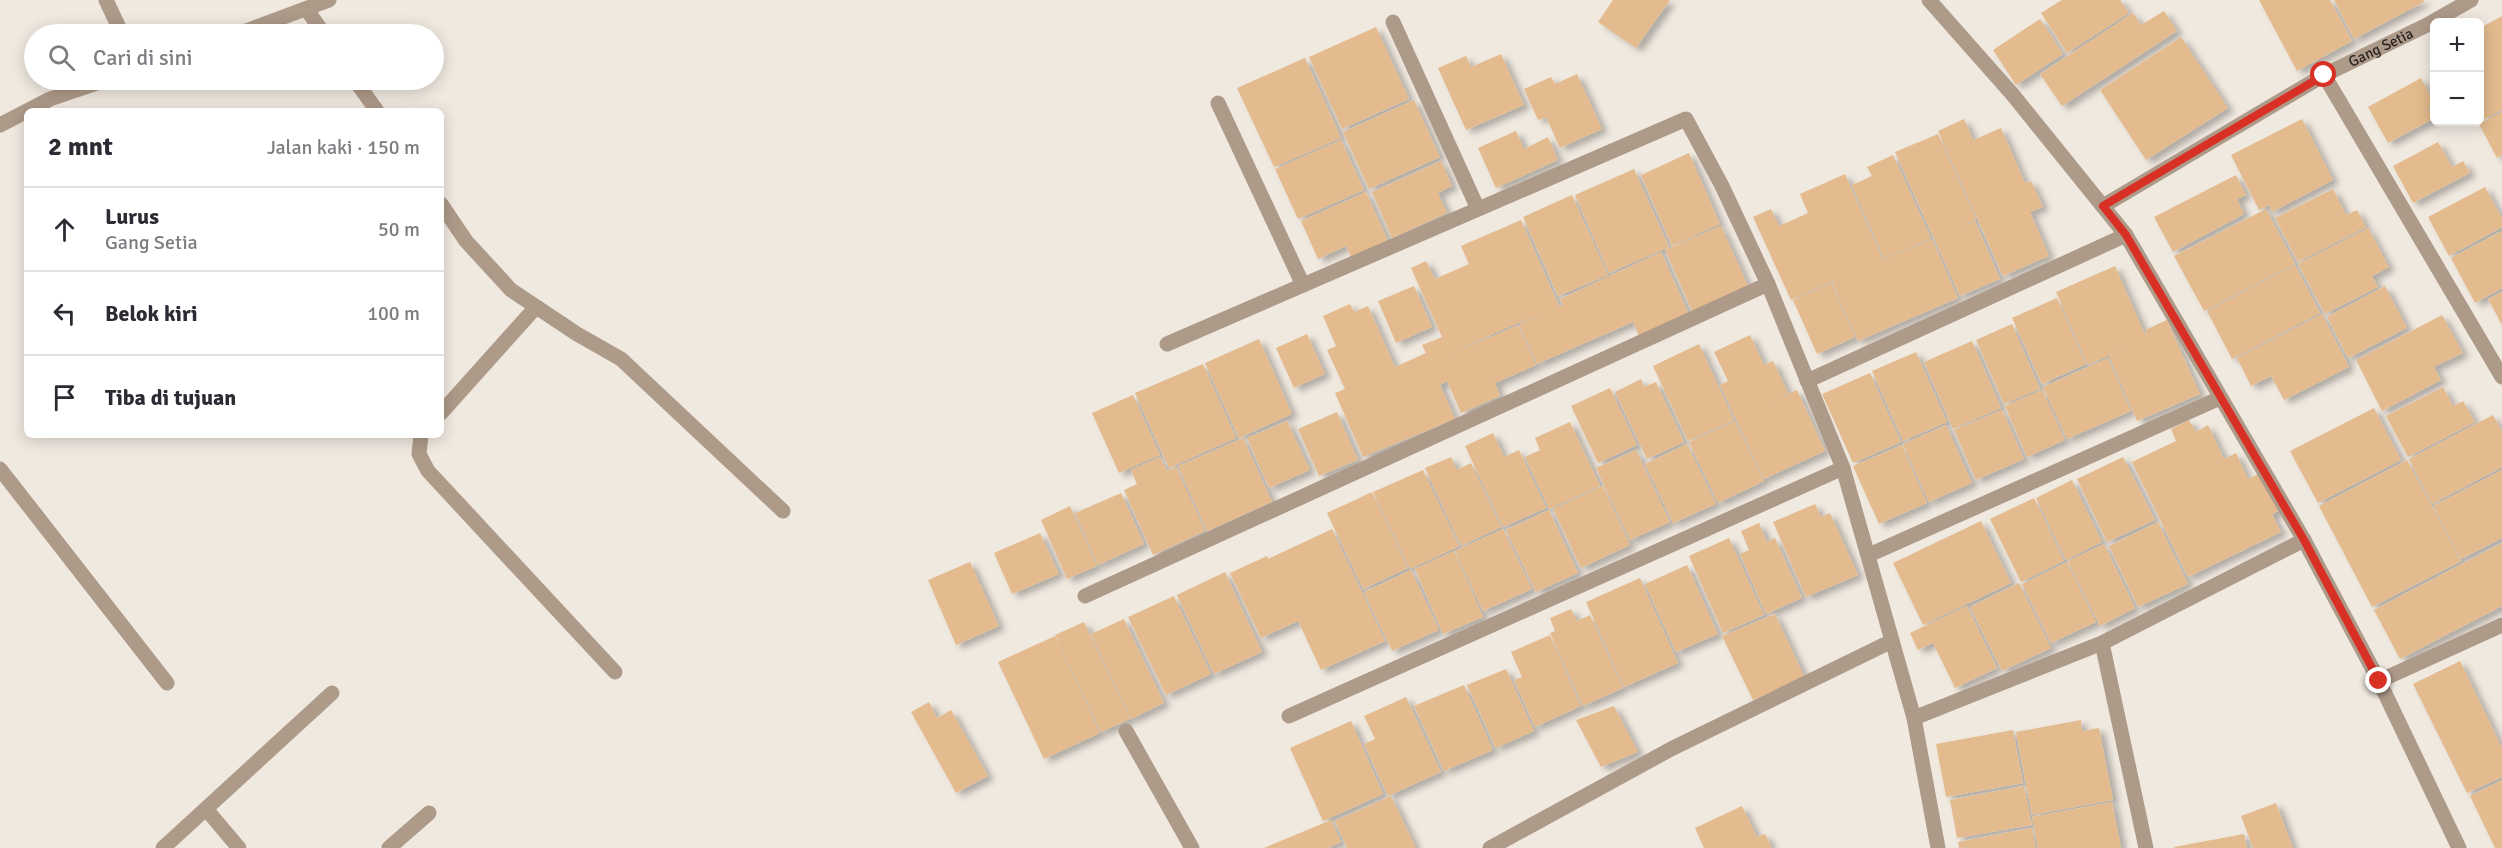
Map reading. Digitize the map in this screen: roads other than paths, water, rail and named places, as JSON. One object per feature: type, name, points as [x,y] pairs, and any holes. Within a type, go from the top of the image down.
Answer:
[{"type":"street","points":[[106,0],[117,24]]},
{"type":"street","points":[[267,24],[329,0]]},
{"type":"street","points":[[1929,0],[2013,95],[2126,235],[2304,540],[2379,681],[2459,848]]},
{"type":"street","name":"Gang Setia","points":[[2103,206],[2324,75],[2427,25],[2471,0]]},
{"type":"street","points":[[307,10],[317,24]]},
{"type":"street","points":[[1394,22],[1478,209]]},
{"type":"street","points":[[2324,75],[2502,377]]},
{"type":"street","points":[[33,108],[77,90]]},
{"type":"street","points":[[362,90],[375,108]]},
{"type":"street","points":[[1218,103],[1303,285]]},
{"type":"street","points":[[0,125],[24,113]]},
{"type":"street","points":[[1167,344],[1686,119],[1722,186],[1768,284],[1844,468],[1914,718],[1938,848]]},
{"type":"street","points":[[444,208],[466,241],[511,290],[577,334],[621,358],[783,511]]},
{"type":"street","points":[[1807,381],[2126,235]]},
{"type":"street","points":[[1084,596],[1768,284]]},
{"type":"street","points":[[444,410],[536,306]]},
{"type":"street","points":[[1869,555],[2220,398]]},
{"type":"street","points":[[421,438],[419,454],[428,471],[615,672]]},
{"type":"street","points":[[1288,716],[1844,468]]},
{"type":"street","points":[[0,469],[167,682]]},
{"type":"street","points":[[1914,718],[2102,643],[2304,540]]},
{"type":"street","points":[[2379,681],[2502,625]]},
{"type":"street","points":[[1500,845],[1671,749],[1893,641]]},
{"type":"street","points":[[2102,643],[2146,848]]},
{"type":"street","points":[[164,848],[332,693]]},
{"type":"street","points":[[1126,731],[1192,848]]},
{"type":"street","points":[[206,809],[239,848]]},
{"type":"street","points":[[389,848],[429,813]]}]
